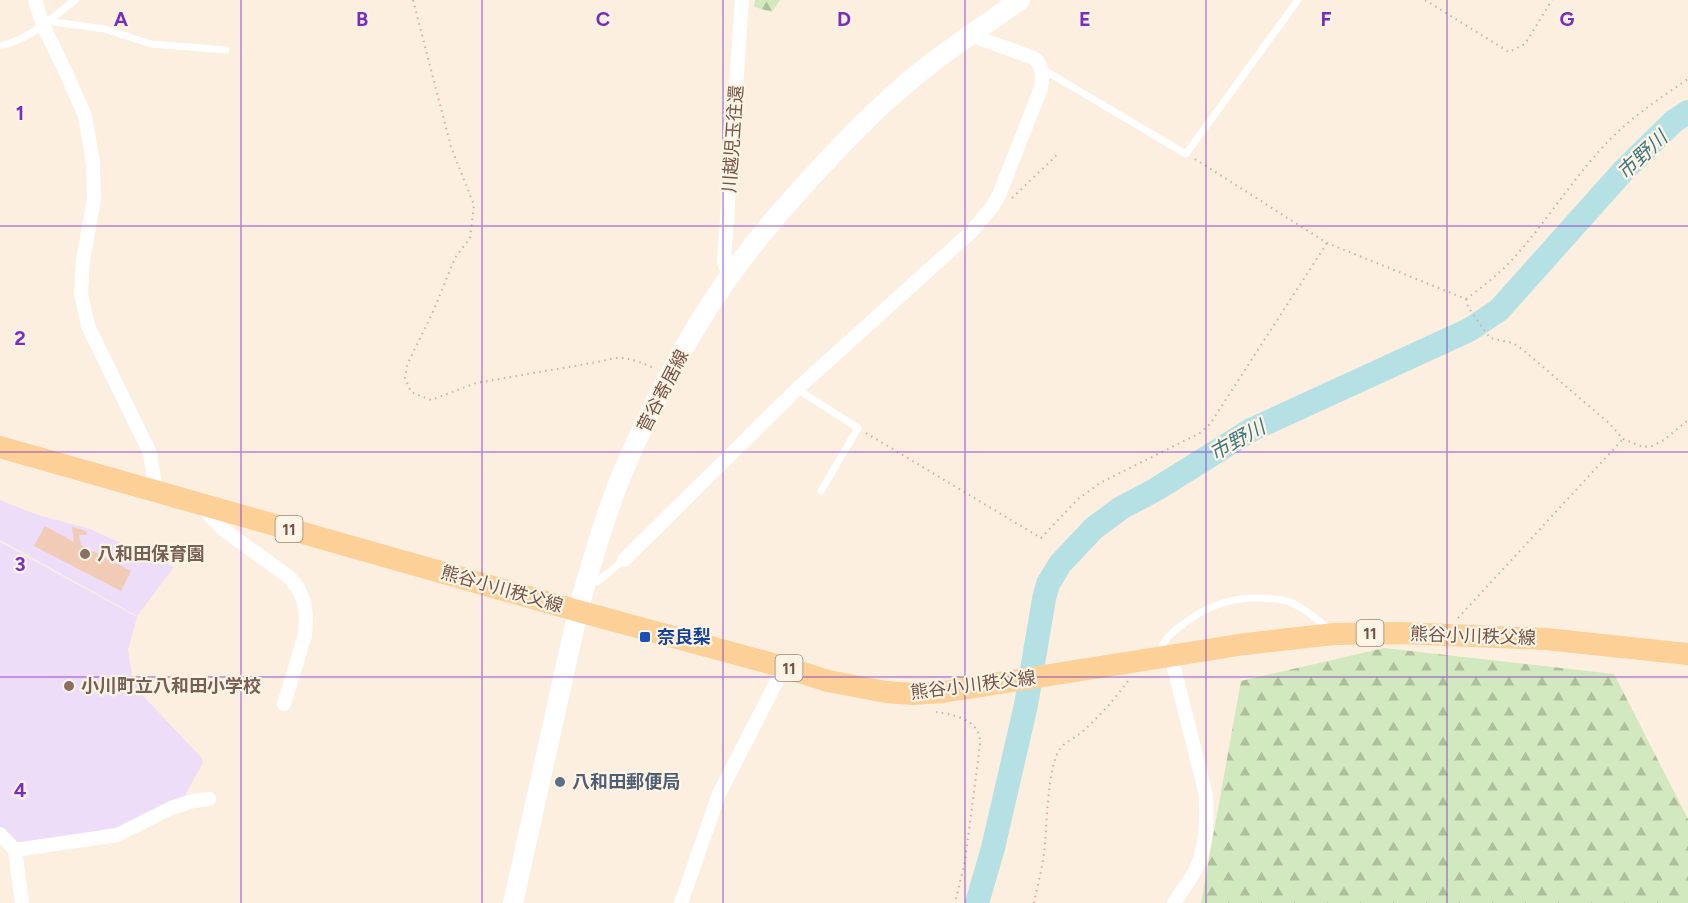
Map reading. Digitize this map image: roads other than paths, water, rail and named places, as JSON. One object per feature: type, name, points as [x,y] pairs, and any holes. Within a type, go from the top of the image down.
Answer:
[{"type":"main road","name":"菅谷寄居線","points":[[513,903],[578,611],[600,535],[624,469],[670,374],[698,324],[729,277],[791,200],[862,123],[926,68],[1020,0]]},
{"type":"main road","name":"熊谷小川秩父線","points":[[0,447],[828,681],[886,693],[943,692],[1245,644],[1334,634],[1451,634],[1546,639],[1688,654]]},
{"type":"street","points":[[35,0],[85,116],[93,163],[94,198],[83,261],[81,294],[88,326],[150,453],[156,491]]},
{"type":"street","name":"川越児玉往還","points":[[729,277],[724,262],[740,4]]},
{"type":"street","points":[[624,560],[797,388],[972,231],[992,207],[999,195],[1041,88],[1043,72],[1034,58],[981,39],[974,34]]},
{"type":"street","points":[[196,502],[224,530],[289,577],[298,588],[304,602],[305,635],[284,704]]},
{"type":"street","points":[[1159,657],[1206,795],[1207,816],[1204,847],[1195,870],[1174,903]]},
{"type":"street","points":[[681,903],[719,794],[784,667]]},
{"type":"street","points":[[15,850],[117,835],[171,807],[209,799]]},
{"type":"street","points":[[0,834],[15,850],[22,903]]},
{"type":"lane","points":[[0,46],[13,43],[45,23],[75,0]]},
{"type":"lane","points":[[1043,72],[1186,154],[1298,0]]},
{"type":"lane","points":[[45,23],[105,29],[151,44],[226,50]]},
{"type":"lane","points":[[797,388],[858,428],[821,491]]},
{"type":"lane","points":[[585,585],[598,581],[624,560]]},
{"type":"lane","points":[[1159,657],[1162,644],[1172,633],[1190,619],[1228,600],[1259,597],[1290,602],[1314,616],[1334,634]]},
{"type":"waterway","name":"市野川","points":[[977,903],[993,848],[1026,705],[1044,599],[1048,584],[1060,564],[1094,528],[1121,508],[1155,490],[1251,430],[1469,330],[1499,310],[1624,170],[1674,121],[1688,112]]},
{"type":"place","name":"八和田保育園","points":[[85,554]]},
{"type":"place","name":"奈良梨","points":[[645,637]]},
{"type":"place","name":"小川町立八和田小学校","points":[[69,686]]},
{"type":"place","name":"八和田郵便局","points":[[560,782]]}]
